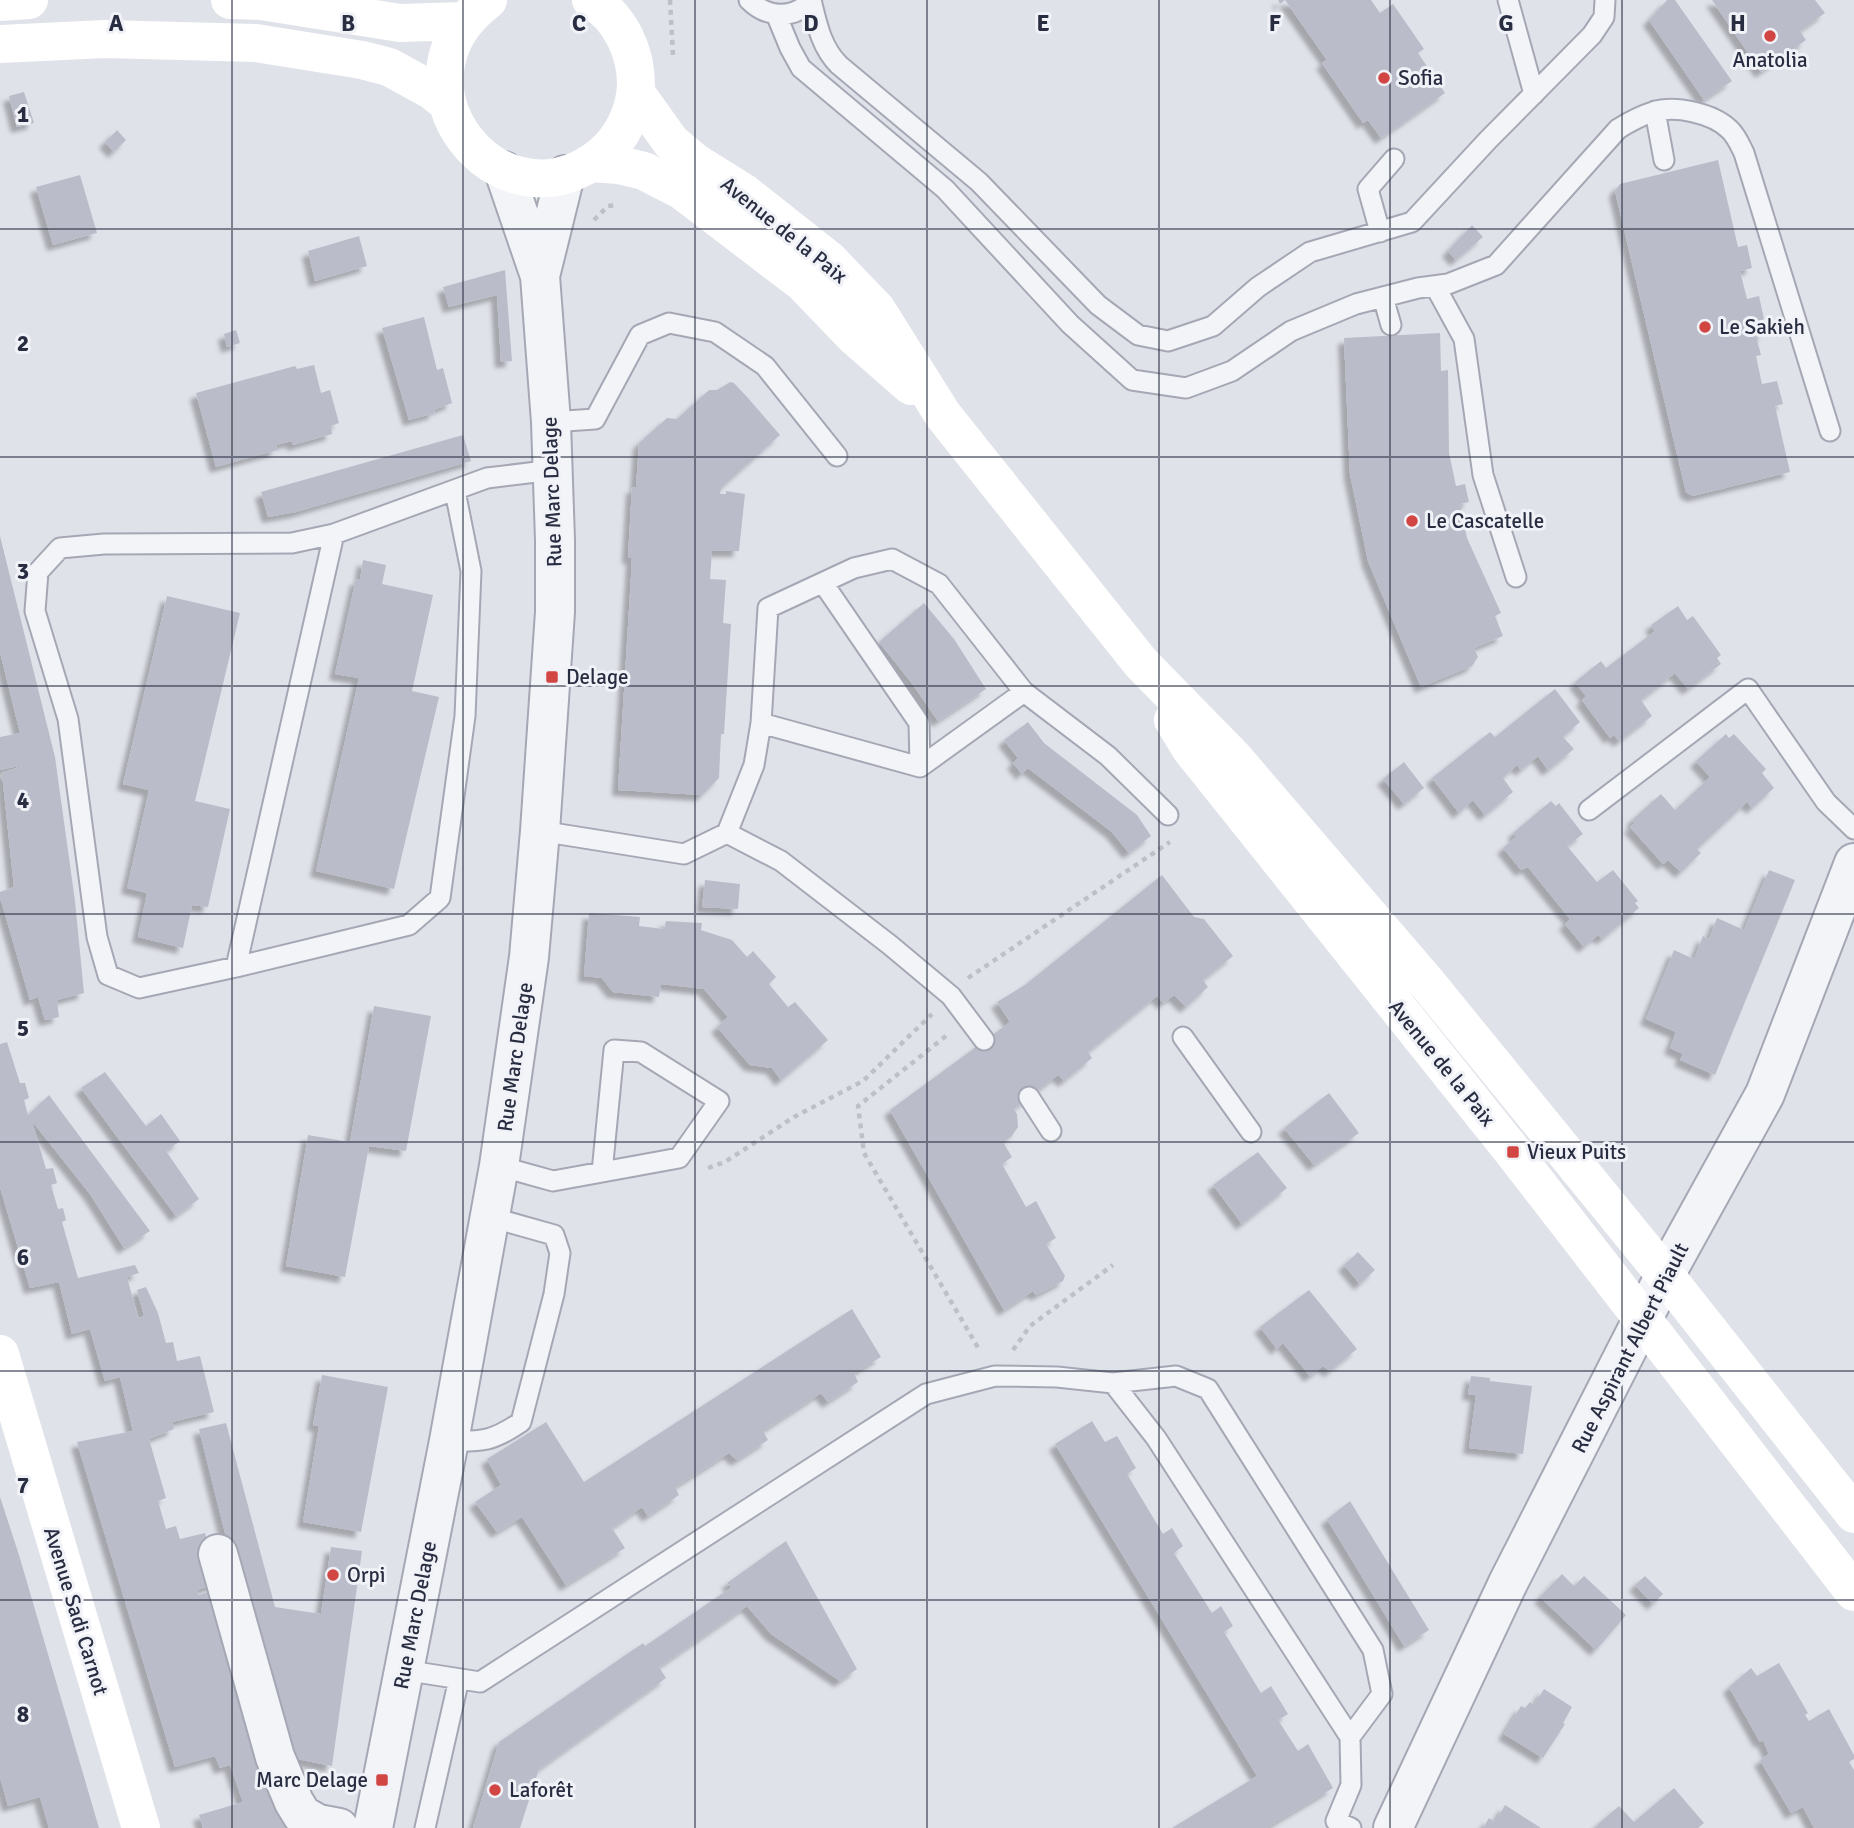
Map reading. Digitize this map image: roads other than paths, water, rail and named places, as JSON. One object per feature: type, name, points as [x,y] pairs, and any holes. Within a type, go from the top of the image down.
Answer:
[{"type":"main road","points":[[0,2],[29,0]]},
{"type":"main road","points":[[230,0],[261,1],[400,23],[476,11]]},
{"type":"main road","points":[[579,169],[608,149],[621,132],[631,114],[636,93],[636,69],[629,45],[617,22],[598,1]]},
{"type":"main road","points":[[476,11],[450,46],[444,74],[446,102],[458,131],[478,155],[504,171]]},
{"type":"main road","points":[[0,44],[105,39],[256,43],[389,67],[422,84],[446,102]]},
{"type":"main road","name":"Avenue de la Paix","points":[[636,93],[671,142],[695,162],[743,192],[829,260],[877,310],[943,415],[1141,663],[1233,757],[1428,984],[1665,1275],[1854,1514]]},
{"type":"main road","name":"Avenue de la Paix","points":[[504,171],[524,177],[545,177],[579,169],[619,165],[644,171],[681,190],[803,284],[855,337],[943,415]]},
{"type":"main road","name":"Avenue de la Paix","points":[[1141,663],[1190,748],[1513,1152],[1854,1592]]},
{"type":"main road","name":"Avenue Sadi Carnot","points":[[0,1354],[141,1828]]},
{"type":"street","name":"Rue Marc Delage","points":[[540,275],[579,169]]},
{"type":"street","name":"Rue Marc Delage","points":[[373,1828],[449,1441],[499,1166],[529,957],[540,831],[555,612],[551,422],[540,275],[504,171]]},
{"type":"street","name":"Rue Aspirant Albert Piault","points":[[1393,1828],[1508,1583],[1665,1275],[1765,1094],[1854,863]]},
{"type":"street","points":[[218,1553],[275,1757],[302,1815],[318,1824],[339,1828]]},
{"type":"lane","points":[[749,0],[756,7],[776,14],[796,12],[811,0],[822,43],[839,65],[979,182],[1098,305],[1138,335],[1168,341],[1213,326],[1258,286],[1310,252],[1412,222],[1488,140],[1592,35],[1604,18],[1605,0]]},
{"type":"lane","points":[[1508,0],[1534,94]]},
{"type":"lane","points":[[776,14],[801,68],[945,189],[1070,324],[1132,380],[1186,388],[1232,371],[1291,331],[1356,304],[1448,284],[1496,265],[1618,129],[1655,111],[1696,113],[1728,128],[1737,138],[1830,431]]},
{"type":"lane","points":[[1655,111],[1664,160]]},
{"type":"lane","points":[[1380,232],[1368,188],[1394,159]]},
{"type":"lane","points":[[1435,286],[1464,339],[1483,475],[1516,577]]},
{"type":"lane","points":[[1383,297],[1391,325]]},
{"type":"lane","points":[[551,422],[595,419],[640,335],[669,323],[715,332],[765,366],[837,456]]},
{"type":"lane","points":[[455,491],[471,571],[465,716],[440,898],[409,925],[236,967],[139,988],[108,975],[97,937],[68,719],[35,611],[38,572],[60,548],[104,544],[292,543],[334,534],[487,478],[553,470]]},
{"type":"lane","points":[[236,967],[334,534]]},
{"type":"lane","points":[[540,831],[684,854],[727,833],[754,765],[761,723],[768,608],[854,568],[892,559],[939,584],[1024,692],[1108,757],[1168,816]]},
{"type":"lane","points":[[823,583],[919,723],[920,767]]},
{"type":"lane","points":[[1589,810],[1748,689],[1826,802],[1854,829]]},
{"type":"lane","points":[[920,767],[1024,692]]},
{"type":"lane","points":[[761,723],[920,767]]},
{"type":"lane","points":[[727,833],[781,861],[951,996],[985,1040]]},
{"type":"lane","points":[[1183,1037],[1251,1132]]},
{"type":"lane","points":[[499,1166],[554,1181],[679,1158],[719,1101],[641,1052],[614,1049],[602,1172]]},
{"type":"lane","points":[[1029,1097],[1051,1131]]},
{"type":"lane","points":[[449,1441],[477,1441],[498,1437],[521,1422],[555,1294],[560,1253],[554,1235],[490,1217]]},
{"type":"lane","points":[[404,1670],[480,1682],[926,1394],[995,1376],[1057,1377],[1112,1383],[1176,1376],[1208,1389],[1373,1650],[1382,1694],[1350,1737]]},
{"type":"lane","points":[[1112,1383],[1156,1438],[1350,1737],[1351,1785],[1338,1826]]},
{"type":"lane","points":[[425,1828],[459,1679]]},
{"type":"place","name":"Anatolia","points":[[1770,36]]},
{"type":"place","name":"Sofia","points":[[1384,78]]},
{"type":"place","name":"Le Sakieh","points":[[1705,327]]},
{"type":"place","name":"Le Cascatelle","points":[[1412,521]]},
{"type":"place","name":"Delage","points":[[552,677]]},
{"type":"place","name":"Vieux Puits","points":[[1513,1152]]},
{"type":"place","name":"Orpi","points":[[333,1575]]},
{"type":"place","name":"Marc Delage","points":[[382,1780]]},
{"type":"place","name":"Laforêt","points":[[495,1790]]}]
